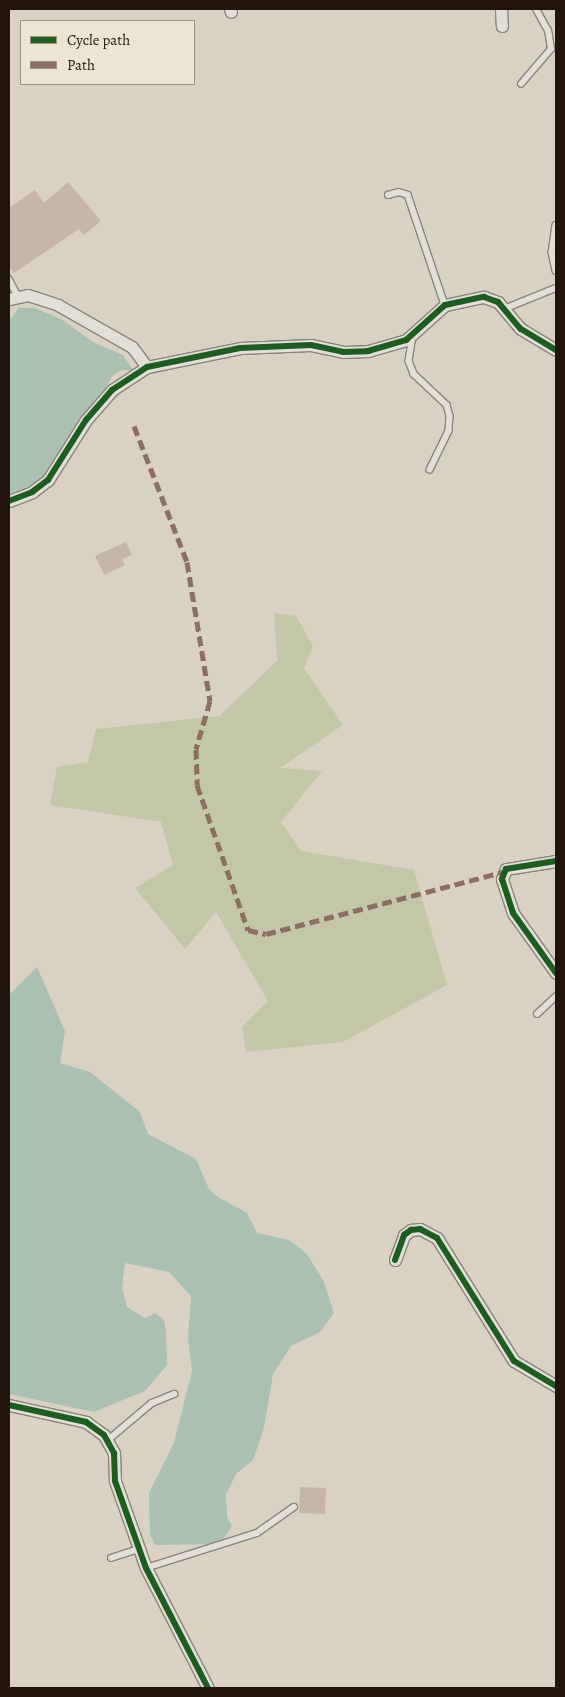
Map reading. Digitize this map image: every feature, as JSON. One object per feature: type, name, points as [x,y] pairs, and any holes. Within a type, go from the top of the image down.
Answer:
[{"type":"street","points":[[501,9],[502,26]]},
{"type":"street","points":[[13,297],[36,296],[108,331],[138,352],[147,367]]},
{"type":"street","points":[[9,501],[32,492],[48,480],[86,420],[112,390],[147,367],[240,348],[311,345],[343,352],[368,351],[406,340],[445,305],[484,297],[504,309],[521,329],[556,350]]},
{"type":"street","points":[[556,860],[506,869],[502,879],[513,912],[556,972]]},
{"type":"street","points":[[395,1260],[404,1236],[411,1230],[420,1229],[437,1238],[514,1361],[556,1386]]},
{"type":"street","points":[[9,1405],[86,1422],[108,1440],[114,1453],[115,1481],[146,1568],[208,1688]]},
{"type":"lane","points":[[521,84],[551,49],[548,31],[536,9]]},
{"type":"lane","points":[[388,194],[399,192],[408,195],[445,305]]},
{"type":"lane","points":[[556,225],[552,252],[556,271]]},
{"type":"lane","points":[[9,279],[13,297]]},
{"type":"lane","points":[[504,309],[556,288]]},
{"type":"lane","points":[[414,334],[409,361],[414,374],[447,406],[450,416],[448,431],[430,470]]},
{"type":"lane","points":[[537,1014],[556,996]]},
{"type":"lane","points":[[108,1440],[152,1403],[174,1394]]},
{"type":"lane","points":[[146,1568],[257,1533],[294,1507]]},
{"type":"lane","points":[[111,1558],[139,1549]]},
{"type":"shaded area","points":[[19,308],[35,308],[61,319],[93,342],[123,355],[133,370],[121,370],[112,376],[100,399],[81,416],[62,446],[53,468],[36,484],[9,494],[9,321]]},
{"type":"shaded area","points":[[274,613],[296,616],[313,646],[304,668],[343,725],[280,768],[322,771],[281,822],[301,851],[414,870],[447,985],[343,1042],[246,1052],[242,1027],[268,1001],[216,912],[185,949],[135,888],[173,865],[161,822],[50,805],[57,767],[88,762],[96,729],[219,716],[277,661]]},
{"type":"shaded area","points":[[37,967],[65,1031],[60,1063],[90,1072],[140,1112],[148,1134],[196,1159],[209,1189],[218,1197],[247,1213],[257,1233],[289,1240],[307,1254],[324,1282],[334,1313],[320,1332],[291,1346],[273,1374],[264,1428],[253,1460],[236,1474],[226,1495],[227,1517],[232,1526],[220,1544],[155,1545],[150,1535],[149,1493],[174,1443],[192,1371],[188,1339],[191,1296],[169,1272],[125,1263],[122,1288],[127,1307],[145,1318],[155,1313],[164,1320],[166,1332],[167,1365],[145,1391],[94,1412],[9,1394],[9,995]]},
{"type":"building","points":[[68,182],[101,221],[84,235],[79,229],[14,273],[9,266],[9,208],[35,190],[44,203]]},
{"type":"building","points":[[126,542],[132,555],[122,559],[125,565],[104,575],[95,556]]},
{"type":"building","points":[[300,1487],[326,1488],[325,1514],[299,1513]]},
{"type":"marked path","points":[[134,426],[187,562],[210,701],[196,749],[197,785],[248,930],[266,934],[503,872]]},
{"type":"cycle path","points":[[9,501],[32,492],[48,480],[86,420],[112,390],[147,367],[240,348],[311,345],[343,352],[368,351],[406,340],[445,305],[484,297],[498,302],[521,329],[556,350]]},
{"type":"cycle path","points":[[556,861],[506,869],[502,879],[513,913],[556,973]]},
{"type":"cycle path","points":[[395,1260],[404,1235],[411,1230],[420,1229],[437,1238],[514,1361],[556,1386]]},
{"type":"cycle path","points":[[9,1405],[86,1422],[104,1435],[114,1453],[115,1481],[146,1568],[208,1688]]}]
